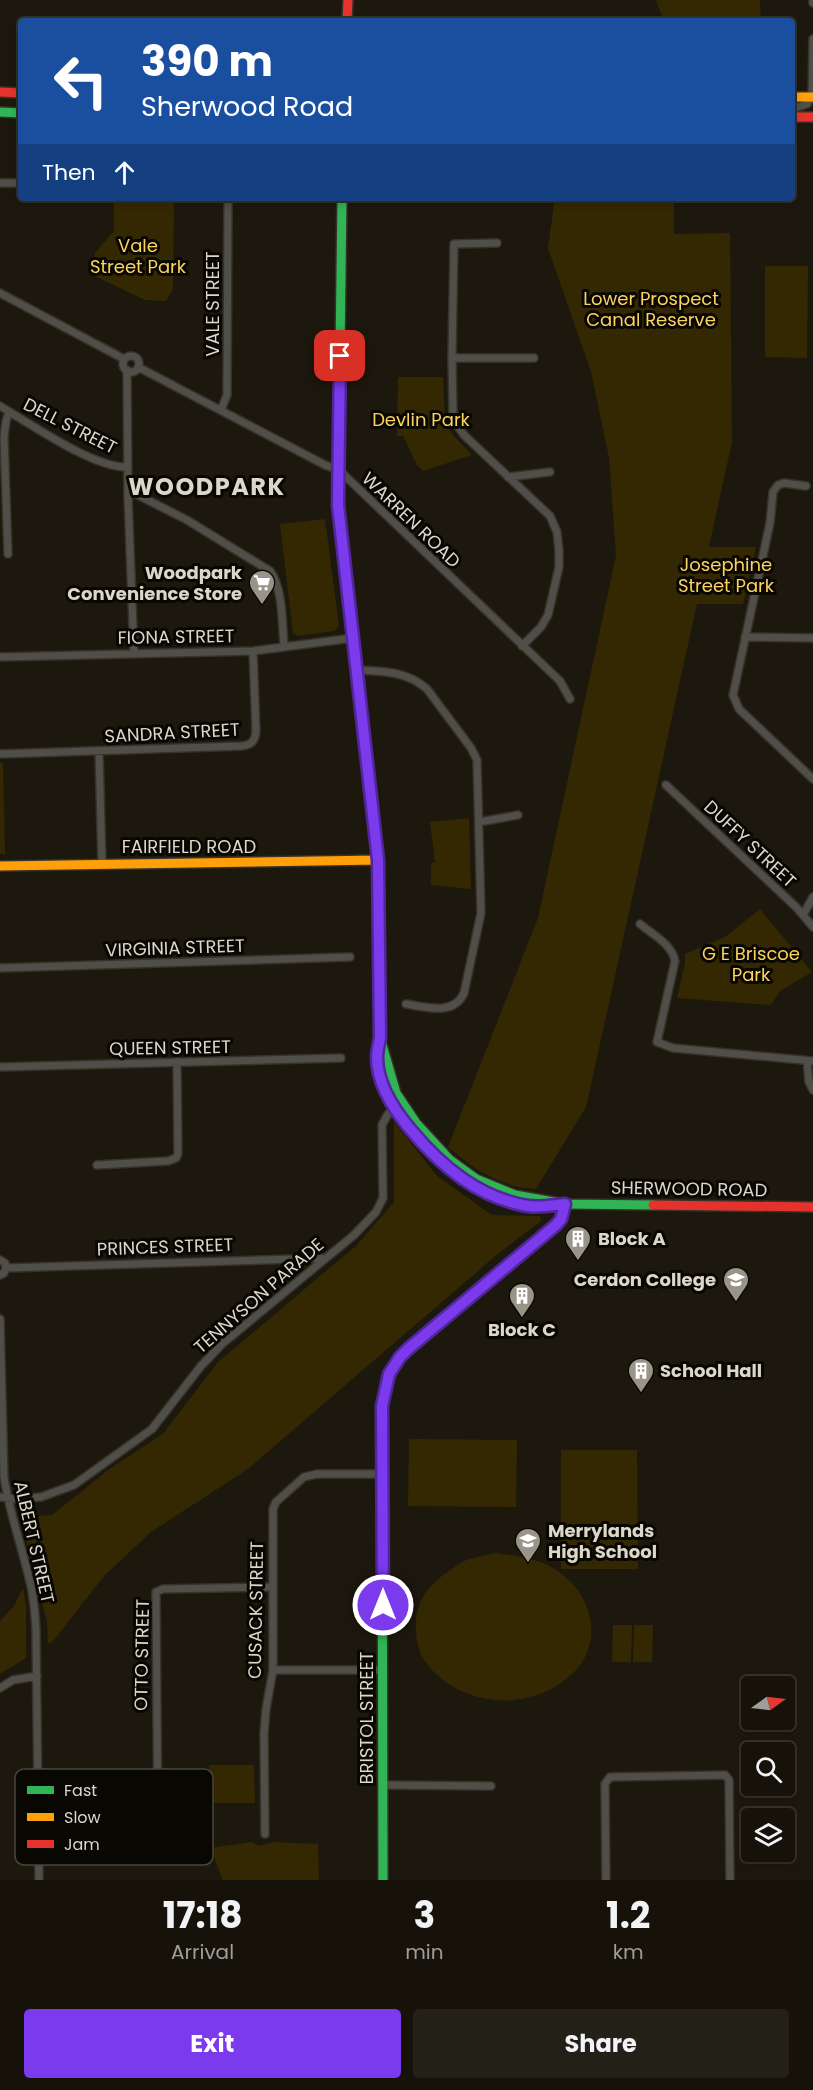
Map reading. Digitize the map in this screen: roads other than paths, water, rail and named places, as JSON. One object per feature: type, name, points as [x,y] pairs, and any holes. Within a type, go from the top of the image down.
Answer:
[{"type":"main road","points":[[348,0],[348,18]]},
{"type":"main road","points":[[0,92],[18,93]]},
{"type":"main road","points":[[795,97],[812,98]]},
{"type":"main road","points":[[0,112],[18,113]]},
{"type":"main road","points":[[795,117],[813,117]]},
{"type":"main road","name":"SHERWOOD ROAD","points":[[342,201],[338,505],[378,860],[380,1038],[398,1106],[437,1148],[475,1182],[507,1201],[542,1207],[565,1204],[813,1207]]},
{"type":"main road","name":"FAIRFIELD ROAD","points":[[0,866],[378,860]]},
{"type":"main road","name":"BRISTOL STREET","points":[[383,1880],[382,1406],[385,1386],[394,1365],[417,1342],[556,1225],[561,1219],[565,1204]]},
{"type":"street","points":[[795,108],[807,104],[812,98],[813,39]]},
{"type":"street","points":[[0,183],[18,183]]},
{"type":"street","name":"VALE STREET","points":[[221,410],[227,395],[228,201]]},
{"type":"street","points":[[497,243],[454,244],[453,414],[464,435],[550,516],[557,532],[559,567],[548,615],[541,627],[522,646]]},
{"type":"street","points":[[0,292],[124,359]]},
{"type":"street","points":[[135,356],[139,360],[138,367],[133,372],[127,370],[123,366],[124,359],[135,356]]},
{"type":"street","points":[[452,358],[534,358]]},
{"type":"street","name":"WARREN ROAD","points":[[138,367],[325,465],[339,470],[563,685],[570,699]]},
{"type":"street","points":[[127,370],[128,490],[135,653]]},
{"type":"street","name":"DELL STREET","points":[[0,406],[71,448],[114,466],[128,467]]},
{"type":"street","points":[[8,554],[4,436],[9,412]]},
{"type":"street","points":[[508,477],[550,472]]},
{"type":"street","points":[[806,486],[784,483],[778,485],[772,492],[770,523],[734,690],[735,703],[739,708],[813,778]]},
{"type":"street","points":[[128,490],[179,516],[270,571],[276,581],[284,645]]},
{"type":"street","points":[[745,637],[813,638]]},
{"type":"street","name":"FIONA STREET","points":[[0,657],[253,651],[284,645],[353,638]]},
{"type":"street","name":"SANDRA STREET","points":[[0,754],[241,746],[253,742],[256,731],[253,651]]},
{"type":"street","points":[[357,670],[406,675],[414,679],[427,689],[475,754],[481,913],[464,993],[458,1003],[446,1008],[406,1004]]},
{"type":"street","points":[[99,752],[102,864]]},
{"type":"street","name":"DUFFY STREET","points":[[666,785],[813,927]]},
{"type":"street","points":[[479,822],[518,815]]},
{"type":"street","points":[[803,915],[813,897]]},
{"type":"street","points":[[640,924],[664,943],[674,956],[675,962],[657,1042],[673,1048],[810,1061],[809,1082],[813,1090]]},
{"type":"street","name":"VIRGINIA STREET","points":[[0,968],[350,957]]},
{"type":"street","name":"QUEEN STREET","points":[[0,1067],[341,1058]]},
{"type":"street","points":[[97,1165],[168,1161],[176,1158],[178,1154],[177,1062]]},
{"type":"street","name":"TENNYSON PARADE","points":[[4,1497],[15,1499],[41,1497],[74,1485],[152,1429],[201,1366],[222,1344],[354,1235],[376,1212],[383,1198],[382,1125],[384,1119],[398,1106]]},
{"type":"street","name":"PRINCES STREET","points":[[6,1268],[325,1258]]},
{"type":"street","points":[[0,1260],[5,1263],[6,1268],[0,1275]]},
{"type":"street","name":"ALBERT STREET","points":[[0,1319],[4,1497],[30,1579],[34,1600],[38,1769]]},
{"type":"street","name":"CUSACK STREET","points":[[265,1834],[264,1733],[273,1670],[273,1509],[276,1502],[304,1478],[316,1473],[382,1474]]},
{"type":"street","name":"OTTO STREET","points":[[157,1769],[156,1592],[162,1589],[272,1587]]},
{"type":"street","points":[[273,1670],[383,1670]]},
{"type":"street","points":[[0,1688],[13,1680],[37,1676]]},
{"type":"street","points":[[606,1880],[606,1780],[610,1777],[725,1775],[729,1780],[730,1880]]},
{"type":"street","points":[[383,1785],[491,1786]]},
{"type":"street","name":"ALBERT STREET","points":[[39,1865],[39,1880]]},
{"type":"place","name":"Woodpark Convenience Store","points":[[262,606]]},
{"type":"place","name":"Block A","points":[[578,1262]]},
{"type":"place","name":"Cerdon College","points":[[736,1303]]},
{"type":"place","name":"Block C","points":[[522,1319]]},
{"type":"place","name":"School Hall","points":[[641,1394]]},
{"type":"place","name":"Merrylands High School","points":[[528,1564]]},
{"type":"district","name":"WOODPARK","points":[[207,487]]},
{"type":"park label","name":"Vale Street Park","points":[[138,256]]},
{"type":"park label","name":"Lower Prospect Canal Reserve","points":[[651,309]]},
{"type":"park label","name":"Devlin Park","points":[[421,420]]},
{"type":"park label","name":"Josephine Street Park","points":[[726,575]]},
{"type":"park label","name":"G E Briscoe Park","points":[[751,964]]}]
